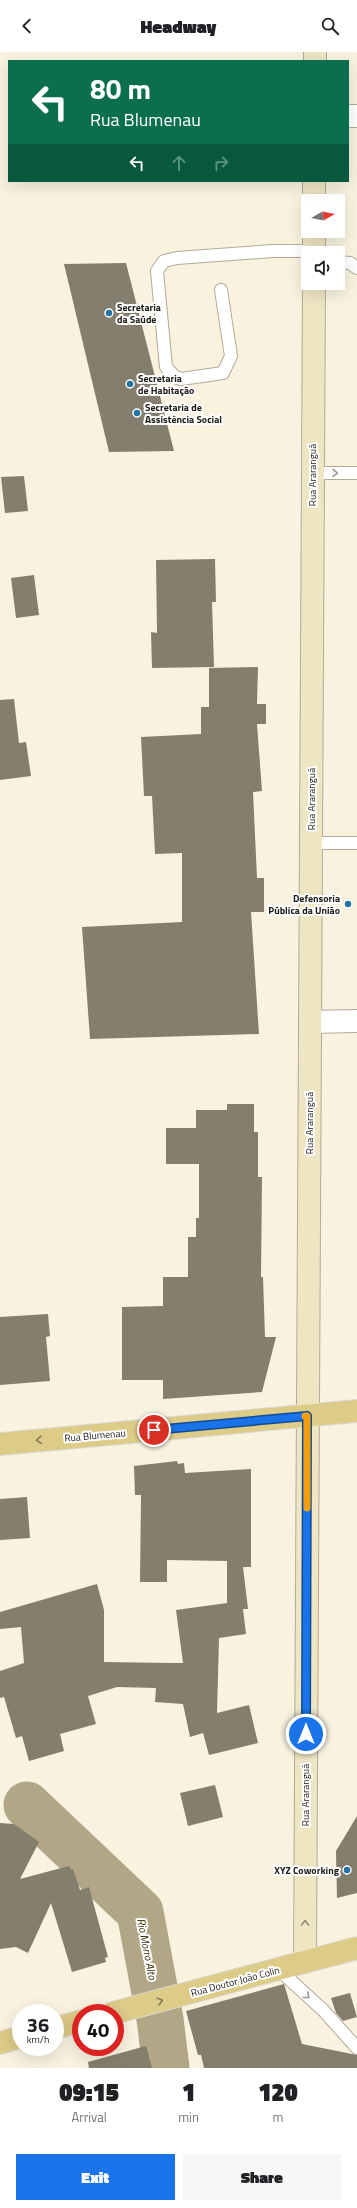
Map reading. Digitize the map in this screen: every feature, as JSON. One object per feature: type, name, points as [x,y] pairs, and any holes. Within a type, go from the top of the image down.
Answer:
[{"type":"main road","name":"Rua Blumenau","points":[[0,1444],[357,1411]]},
{"type":"main road","name":"Rua Doutor João Colin","points":[[124,2010],[305,1962],[356,1953]]},
{"type":"main road","points":[[0,2042],[12,2039]]},
{"type":"street","points":[[314,182],[314,194]]},
{"type":"street","name":"Rua Araranguá","points":[[305,1962],[314,290]]},
{"type":"street","points":[[310,1022],[357,1021]]},
{"type":"lane","points":[[221,290],[231,356],[227,367],[223,372],[181,379],[175,377],[166,367],[156,271],[164,261],[177,258],[273,251],[314,245]]},
{"type":"lane","points":[[345,263],[350,263],[357,268]]},
{"type":"lane","points":[[312,472],[357,473]]},
{"type":"lane","points":[[311,843],[357,843]]},
{"type":"lane","points":[[278,1969],[323,2010],[357,2048]]},
{"type":"building","points":[[126,263],[174,451],[109,452],[64,264]]},
{"type":"building","points":[[24,476],[28,511],[5,513],[1,477]]},
{"type":"building","points":[[215,559],[216,602],[212,602],[214,667],[152,668],[151,632],[157,633],[156,560]]},
{"type":"building","points":[[34,575],[39,615],[16,618],[11,578]]},
{"type":"building","points":[[258,667],[257,704],[266,704],[266,724],[257,724],[262,791],[253,792],[257,878],[264,878],[264,912],[251,912],[259,1034],[90,1039],[82,927],[182,922],[182,853],[155,854],[152,796],[144,796],[141,737],[201,734],[201,707],[209,707],[209,668]]},
{"type":"building","points":[[14,699],[19,743],[26,742],[31,776],[0,780],[0,700]]},
{"type":"building","points":[[227,1104],[254,1104],[254,1132],[258,1132],[258,1177],[262,1177],[261,1277],[263,1277],[265,1337],[276,1337],[262,1392],[163,1399],[163,1380],[122,1380],[122,1307],[163,1306],[163,1277],[188,1277],[188,1237],[196,1237],[196,1218],[199,1218],[199,1164],[166,1164],[166,1128],[196,1128],[196,1110],[227,1110]]},
{"type":"building","points":[[48,1314],[50,1336],[46,1337],[50,1381],[0,1385],[0,1317]]},
{"type":"building","points":[[177,1461],[178,1464],[184,1463],[185,1473],[251,1469],[251,1567],[243,1567],[248,1609],[243,1609],[246,1634],[219,1638],[217,1713],[249,1705],[258,1743],[209,1755],[203,1733],[190,1737],[183,1704],[155,1702],[156,1688],[117,1687],[88,1696],[96,1724],[60,1734],[64,1751],[29,1761],[22,1736],[16,1738],[4,1697],[0,1698],[0,1671],[24,1663],[21,1627],[0,1629],[0,1612],[97,1584],[104,1610],[104,1662],[183,1663],[176,1610],[227,1603],[227,1561],[167,1560],[167,1582],[140,1582],[141,1495],[135,1495],[134,1466]]},
{"type":"building","points":[[27,1497],[30,1538],[0,1540],[0,1499]]},
{"type":"building","points":[[215,1785],[223,1817],[188,1826],[180,1793]]},
{"type":"building","name":"XYZ Coworking","points":[[357,1816],[357,1893],[337,1898],[336,1851]]},
{"type":"building","points":[[0,1823],[14,1824],[39,1842],[20,1879],[69,1866],[71,1870],[73,1869],[80,1890],[89,1887],[108,1957],[105,1958],[106,1962],[72,1972],[51,1903],[28,1953],[16,1947],[0,1949]]},
{"type":"building","points":[[284,1984],[302,2044],[357,2055],[357,2068],[204,2068],[201,2055],[198,2055],[186,2011]]},
{"type":"building","points":[[350,1993],[357,2017],[343,2021],[336,2013],[331,1998]]},
{"type":"building","points":[[146,2046],[152,2068],[89,2068],[88,2062],[110,2056],[124,2056],[124,2052]]},
{"type":"waterway","name":"Rio Morro Alto","points":[[27,1805],[140,1912],[160,2019],[166,2068]]},
{"type":"slow traffic","points":[[305,1416],[307,1416],[307,1508]]},
{"type":"place","name":"Secretaria da Saúde","points":[[109,313]]},
{"type":"place","name":"Secretaria de Habitação","points":[[130,384]]},
{"type":"place","name":"Secretaria de Assistência Social","points":[[137,413]]},
{"type":"place","name":"Defensoria Pública da União","points":[[348,904]]},
{"type":"place","name":"XYZ Coworking","points":[[347,1870]]},
{"type":"route","points":[[154,1430],[307,1416],[306,1734]]}]
